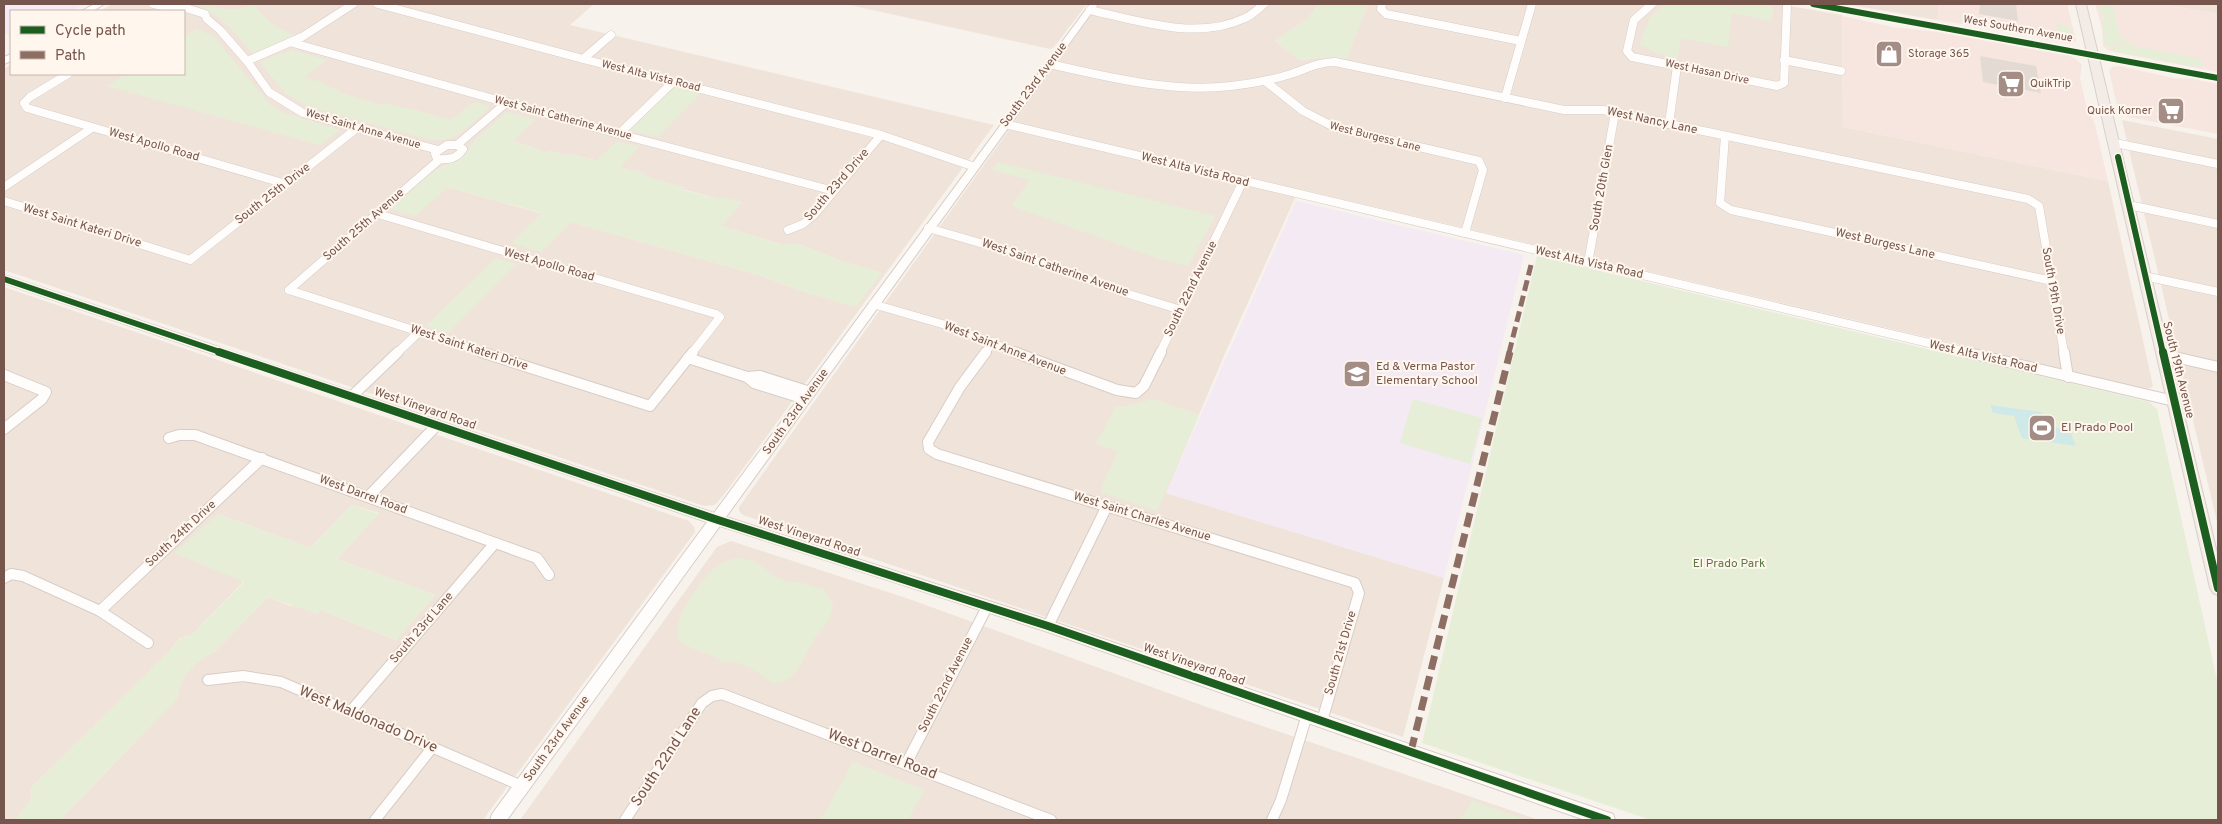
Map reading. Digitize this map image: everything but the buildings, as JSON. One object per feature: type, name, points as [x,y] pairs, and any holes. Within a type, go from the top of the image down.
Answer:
[{"type":"main road","name":"South 19th Avenue","points":[[2081,4],[2115,143],[2162,354],[2215,558],[2218,588]]},
{"type":"street","points":[[89,10],[100,4]]},
{"type":"street","name":"West Saint Anne Avenue","points":[[153,4],[177,8]]},
{"type":"street","points":[[247,61],[293,43],[317,30],[353,4]]},
{"type":"street","name":"West Alta Vista Road","points":[[378,4],[583,59],[881,135],[924,149],[933,155],[974,164]]},
{"type":"street","points":[[1092,7],[1162,26],[1181,28],[1210,27],[1237,20],[1264,4]]},
{"type":"street","points":[[1505,98],[1532,4]]},
{"type":"street","name":"West Hasan Drive","points":[[1652,4],[1634,20],[1627,50],[1632,57],[1771,86],[1782,85],[1784,60]]},
{"type":"street","points":[[1787,4],[1784,60],[1841,71]]},
{"type":"street","name":"West Southern Avenue","points":[[1813,4],[2218,78]]},
{"type":"street","points":[[1381,6],[1386,14],[1521,41]]},
{"type":"street","name":"South 23rd Avenue","points":[[498,820],[718,520],[974,164],[1048,64],[1061,51],[1092,7]]},
{"type":"street","name":"West Saint Anne Avenue","points":[[185,11],[207,19],[220,30],[247,61],[269,92],[303,113],[438,150]]},
{"type":"street","points":[[583,59],[611,35]]},
{"type":"street","name":"West Saint Catherine Avenue","points":[[293,43],[619,134],[834,191]]},
{"type":"street","name":"West Nancy Lane","points":[[1265,80],[1291,74],[1320,63],[1331,62],[1568,111],[1594,109],[1615,113],[2028,199],[2039,206]]},
{"type":"street","points":[[1048,64],[1162,87],[1228,86],[1265,80]]},
{"type":"street","points":[[1669,124],[1677,66]]},
{"type":"street","name":"West Apollo Road","points":[[66,75],[30,97],[24,103],[27,108],[286,184]]},
{"type":"street","name":"West Burgess Lane","points":[[1265,80],[1286,101],[1326,124],[1347,131],[1478,161],[1482,164],[1483,170],[1465,233]]},
{"type":"street","points":[[619,134],[673,82]]},
{"type":"street","name":"South 25th Avenue","points":[[457,145],[506,103]]},
{"type":"street","name":"South 20th Glen","points":[[1588,263],[1615,113]]},
{"type":"street","name":"West Alta Vista Road","points":[[1005,124],[2174,401]]},
{"type":"street","points":[[4,187],[92,128]]},
{"type":"street","name":"South 25th Drive","points":[[190,260],[357,128]]},
{"type":"street","name":"South 23rd Drive","points":[[788,230],[810,218],[881,135]]},
{"type":"street","name":"West Burgess Lane","points":[[1725,136],[1720,203],[1731,210],[2052,282]]},
{"type":"street","points":[[2115,143],[2218,164]]},
{"type":"street","name":"South 25th Avenue","points":[[289,290],[439,160],[450,160],[460,155],[463,149],[457,145],[447,145],[438,150]]},
{"type":"street","points":[[438,150],[435,156],[439,160]]},
{"type":"street","name":"South 22nd Avenue","points":[[1136,393],[1144,386],[1243,181]]},
{"type":"street","name":"West Saint Kateri Drive","points":[[4,201],[190,260]]},
{"type":"street","points":[[2129,205],[2218,224]]},
{"type":"street","name":"South 19th Drive","points":[[2039,206],[2068,377]]},
{"type":"street","name":"West Apollo Road","points":[[378,214],[707,311],[720,317],[688,358]]},
{"type":"street","name":"West Saint Catherine Avenue","points":[[928,228],[1015,253],[1122,292],[1181,310]]},
{"type":"street","points":[[2144,276],[2218,292]]},
{"type":"street","name":"West Vineyard Road","points":[[4,279],[718,520],[1048,626],[1606,820]]},
{"type":"street","name":"West Saint Kateri Drive","points":[[289,290],[650,406]]},
{"type":"street","name":"West Saint Anne Avenue","points":[[873,304],[949,326],[1065,372],[1124,392],[1136,393]]},
{"type":"street","points":[[352,396],[418,332]]},
{"type":"street","name":"West Saint Charles Avenue","points":[[993,342],[960,387],[928,442],[928,447],[937,454],[1346,580],[1358,586]]},
{"type":"street","points":[[2162,354],[2218,367]]},
{"type":"street","points":[[650,406],[688,358],[747,377],[754,383],[807,396]]},
{"type":"street","points":[[4,375],[46,392],[42,399],[4,429]]},
{"type":"street","points":[[368,497],[437,425]]},
{"type":"street","name":"West Darrel Road","points":[[169,438],[179,435],[195,435],[262,458],[536,558],[544,566],[548,575]]},
{"type":"street","name":"South 24th Drive","points":[[100,611],[262,458]]},
{"type":"street","points":[[1048,626],[1107,506]]},
{"type":"street","name":"South 23rd Lane","points":[[350,712],[495,543]]},
{"type":"street","points":[[7,576],[23,576],[100,611],[148,643]]},
{"type":"street","name":"South 21st Drive","points":[[1322,721],[1359,593],[1358,586]]},
{"type":"street","name":"South 22nd Avenue","points":[[906,764],[987,606]]},
{"type":"street","name":"West Maldonado Drive","points":[[208,680],[243,676],[281,682],[522,786]]},
{"type":"street","name":"West Darrel Road","points":[[712,696],[722,694],[1051,820]]},
{"type":"street","name":"South 22nd Lane","points":[[625,820],[702,703],[712,696]]},
{"type":"street","points":[[1272,820],[1307,716]]},
{"type":"street","points":[[375,820],[432,748]]},
{"type":"shaded area","points":[[4,4],[84,4],[73,10],[10,10],[10,35],[4,33]]},
{"type":"shaded area","points":[[113,4],[594,4],[570,25],[994,125],[726,492],[715,505],[704,506],[4,270],[4,69],[10,65],[10,75],[185,75],[185,10],[102,10]],"holes":[[[478,137],[513,141],[547,153],[549,151],[569,156],[572,154],[597,161],[617,142],[638,147],[619,167],[684,188],[682,189],[719,199],[742,202],[721,226],[780,244],[798,244],[838,260],[881,273],[810,294],[762,276],[448,187],[391,209],[431,173],[464,156]]]},
{"type":"shaded area","points":[[845,4],[1087,4],[1054,47],[1050,49]]},
{"type":"shaded area","points":[[1099,4],[1318,4],[1309,18],[1275,41],[1300,60],[1330,57],[1346,58],[1368,4],[1666,4],[1649,19],[1677,57],[1681,38],[1732,13],[1773,7],[1754,4],[1778,4],[1842,15],[1843,127],[2108,181],[2153,386],[2146,389],[1299,189],[1223,358],[1166,493],[1444,578],[1403,737],[743,515],[739,511],[739,507]]},
{"type":"shaded area","points":[[1845,4],[1939,4],[1939,5],[1937,20]]},
{"type":"shaded area","points":[[1939,4],[2067,4],[2076,41],[2069,44],[1937,20]]},
{"type":"shaded area","points":[[2095,4],[2162,4],[2218,14],[2218,72],[2109,51],[2103,46],[2102,28]]},
{"type":"shaded area","points":[[2162,4],[2218,4],[2218,14]]},
{"type":"shaded area","points":[[1842,16],[1893,27],[1937,32],[2070,56],[2076,59],[2082,65],[2080,78],[2086,105],[2095,124],[2108,181],[1843,127]]},
{"type":"shaded area","points":[[2119,66],[2173,78],[2192,79],[2218,84],[2218,134],[2119,115],[2109,70],[2112,67]]},
{"type":"shaded area","points":[[2122,120],[2218,139],[2218,526],[2130,154]]},
{"type":"shaded area","name":"Ed & Verma Pastor Elementary School","points":[[1296,201],[1524,255],[1444,578],[1166,493]]},
{"type":"shaded area","points":[[4,287],[689,521],[694,527],[695,532],[483,820],[60,820],[177,698],[181,682],[187,672],[196,663],[215,651],[268,597],[291,606],[293,604],[321,610],[396,640],[435,595],[337,559],[379,513],[352,505],[310,548],[218,514],[244,581],[192,635],[180,638],[168,653],[32,787],[30,801],[16,820],[4,820]]},
{"type":"shaded area","points":[[731,541],[909,599],[1204,706],[1539,820],[520,820],[717,547]]},
{"type":"green space","points":[[193,4],[237,9],[252,4],[275,27],[295,36],[253,53],[233,30],[219,18]]},
{"type":"green space","points":[[1318,4],[1368,4],[1346,59],[1330,57],[1300,60],[1275,41],[1309,18]]},
{"type":"green space","points":[[1666,4],[1754,4],[1773,7],[1772,21],[1732,13],[1728,47],[1681,38],[1677,58],[1656,53],[1640,44],[1649,19]]},
{"type":"green space","points":[[2103,4],[2119,7],[2113,7],[2121,39],[2131,41],[2109,47],[2104,44],[2102,21],[2105,20],[2098,6]]},
{"type":"green space","points":[[1958,17],[2058,34],[2056,25],[2050,23],[2069,25],[2074,38],[2071,41],[2063,42],[1995,27],[1963,23]]},
{"type":"green space","points":[[196,29],[213,36],[271,106],[284,113],[340,130],[320,145],[107,86],[124,75],[185,75],[185,36]]},
{"type":"green space","points":[[2132,43],[2133,46],[2199,58],[2199,55],[2203,65],[2196,67],[2120,53],[2110,48]]},
{"type":"green space","points":[[292,50],[327,60],[304,77],[325,83],[323,85],[340,90],[338,92],[381,105],[385,103],[405,107],[451,120],[474,102],[489,106],[489,108],[470,126],[456,135],[440,140],[431,140],[307,106],[286,94],[260,63]]},
{"type":"green space","points":[[676,87],[701,93],[658,137],[629,130],[672,89]]},
{"type":"green space","points":[[507,112],[535,120],[513,141],[547,153],[549,151],[569,156],[572,154],[596,161],[617,142],[639,147],[620,167],[684,187],[683,190],[719,199],[721,197],[742,202],[722,226],[780,244],[798,244],[838,260],[882,273],[856,307],[810,294],[762,276],[571,222],[541,252],[512,243],[542,213],[448,187],[415,216],[391,209],[431,173],[464,156],[478,137]]},
{"type":"green space","points":[[998,162],[1215,216],[1188,266],[1157,258],[1012,206],[1030,180],[992,170]]},
{"type":"green space","name":"El Prado Park","points":[[1537,256],[2149,402],[2157,409],[2218,685],[2218,820],[1651,820],[1422,743]]},
{"type":"green space","points":[[496,258],[516,264],[448,333],[426,326]]},
{"type":"green space","points":[[1154,399],[1199,415],[1157,511],[1100,492],[1118,451],[1096,444],[1115,407]]},
{"type":"green space","points":[[1413,399],[1482,418],[1470,464],[1400,443]]},
{"type":"green space","points":[[352,505],[379,514],[337,559],[435,595],[396,640],[321,610],[317,614],[268,597],[215,651],[196,663],[187,672],[181,682],[177,698],[61,819],[16,820],[30,801],[32,787],[181,638],[192,635],[244,582],[175,553],[218,514],[310,548]]},
{"type":"green space","points":[[737,558],[754,561],[774,576],[785,581],[802,583],[824,590],[833,604],[828,622],[813,641],[798,669],[787,680],[780,683],[772,683],[742,664],[735,662],[722,663],[720,658],[684,644],[677,635],[682,614],[695,591],[710,572],[726,561]]},
{"type":"green space","points":[[853,762],[924,790],[908,820],[821,820]]},
{"type":"green space","points":[[1472,801],[1526,820],[1461,820]]},
{"type":"water","points":[[1990,405],[2041,412],[2049,423],[2057,428],[2070,431],[2076,446],[2022,438],[2014,416],[1993,413]]},
{"type":"marked path","points":[[1411,751],[1531,265]]},
{"type":"cycle path","points":[[1813,4],[2218,78]]},
{"type":"cycle path","points":[[2118,157],[2218,588]]},
{"type":"cycle path","points":[[4,279],[718,520],[1048,626],[1607,820]]},
{"type":"place","name":"Storage 365","points":[[1889,54]]},
{"type":"place","name":"QuikTrip","points":[[2011,84]]},
{"type":"place","name":"Quick Korner","points":[[2171,111]]},
{"type":"place","name":"Ed & Verma Pastor Elementary School","points":[[1357,374]]},
{"type":"place","name":"El Prado Pool","points":[[2042,428]]}]
